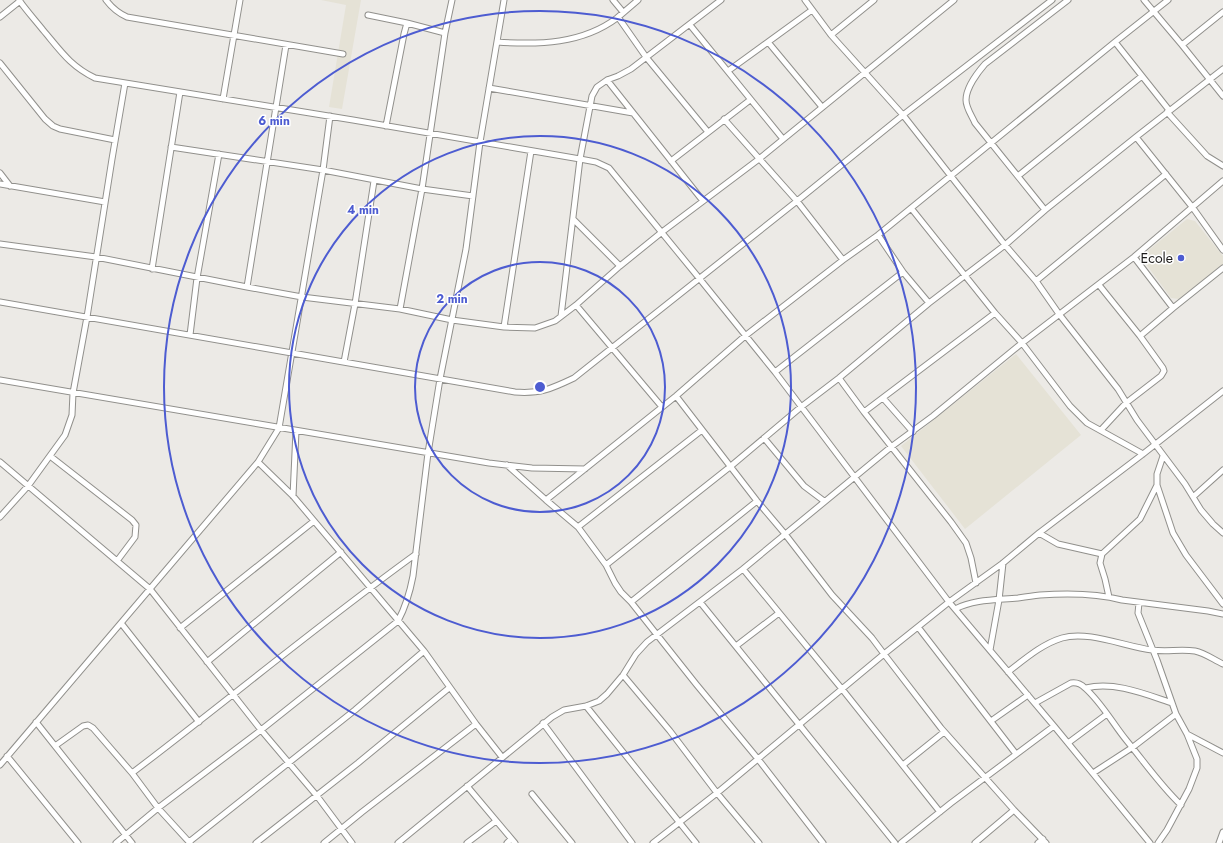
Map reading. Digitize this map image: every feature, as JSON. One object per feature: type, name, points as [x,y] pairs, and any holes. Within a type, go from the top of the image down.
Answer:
[{"type":"street","points":[[106,0],[118,13],[128,17],[343,54]]},
{"type":"street","points":[[222,99],[240,0]]},
{"type":"street","points":[[400,309],[422,189],[452,0]]},
{"type":"street","points":[[116,843],[158,808],[261,730],[398,621],[404,609],[410,593],[428,453],[440,379],[466,249],[480,142],[504,0]]},
{"type":"street","points":[[614,0],[623,12]]},
{"type":"street","points":[[497,42],[534,44],[573,39],[602,27],[618,17],[638,0]]},
{"type":"street","points":[[561,316],[580,159],[592,96],[598,87],[607,80],[631,69],[721,0]]},
{"type":"street","points":[[805,0],[831,34],[903,115],[1005,245],[1036,281],[1059,314],[1118,389],[1126,403],[1155,445],[1185,484],[1207,518],[1223,533]]},
{"type":"street","points":[[831,34],[874,0]]},
{"type":"street","points":[[0,244],[96,257],[197,278],[302,297],[400,309],[452,320],[504,327],[535,328],[551,323],[576,305],[620,266],[662,232],[759,159],[954,0]]},
{"type":"street","points":[[0,302],[514,392],[527,393],[551,389],[574,378],[903,115],[1052,0]]},
{"type":"street","points":[[1045,210],[990,144],[975,123],[968,109],[966,99],[978,72],[985,64],[1068,0]]},
{"type":"street","points":[[1144,0],[1182,44],[1223,96]]},
{"type":"street","points":[[546,500],[676,396],[746,336],[843,260],[878,235],[1168,0]]},
{"type":"street","points":[[0,17],[19,1],[64,56],[74,66],[95,78],[330,116],[580,159],[596,162],[609,168],[775,372],[949,602],[1035,703],[1150,843]]},
{"type":"street","points":[[728,71],[812,10]]},
{"type":"street","points":[[1182,44],[1223,12]]},
{"type":"street","points":[[368,15],[446,33]]},
{"type":"street","points":[[618,17],[646,57],[708,132]]},
{"type":"street","points":[[386,126],[407,23]]},
{"type":"street","points":[[690,25],[783,139]]},
{"type":"street","points":[[768,42],[822,107]]},
{"type":"street","points":[[1115,42],[1168,111],[1207,156],[1223,166]]},
{"type":"street","points":[[247,287],[286,44]]},
{"type":"street","points":[[0,63],[53,126],[60,129],[115,140]]},
{"type":"street","points":[[606,565],[731,466],[929,303],[1005,245],[1045,210],[1168,111],[1223,69]]},
{"type":"street","points":[[1018,176],[1142,76]]},
{"type":"street","points":[[607,80],[703,201]]},
{"type":"street","points":[[0,517],[28,486],[65,435],[72,414],[73,393],[87,317],[125,83]]},
{"type":"street","points":[[489,88],[633,113]]},
{"type":"street","points":[[152,269],[180,92]]},
{"type":"street","points":[[671,161],[750,100]]},
{"type":"street","points":[[0,765],[258,462],[279,428],[324,170],[330,116]]},
{"type":"street","points":[[724,119],[797,201],[843,260]]},
{"type":"street","points":[[1136,137],[1193,208],[1223,250]]},
{"type":"street","points":[[171,147],[324,170],[422,189],[473,196]]},
{"type":"street","points":[[504,327],[531,151]]},
{"type":"street","points":[[190,335],[197,278],[219,154]]},
{"type":"street","points":[[0,173],[10,186]]},
{"type":"street","points":[[1036,281],[1166,174]]},
{"type":"street","points":[[344,362],[355,304],[374,180]]},
{"type":"street","points":[[402,842],[552,716],[564,710],[586,706],[599,701],[607,694],[642,647],[657,634],[743,569],[891,447],[912,432],[1059,314],[1134,257],[1223,181]]},
{"type":"street","points":[[0,184],[105,202]]},
{"type":"street","points":[[911,208],[964,276],[1022,343],[1070,406],[1088,423],[1143,454]]},
{"type":"street","points":[[573,219],[620,266]]},
{"type":"street","points":[[878,235],[903,272],[929,303]]},
{"type":"street","points":[[1134,257],[1173,308]]},
{"type":"street","points":[[1140,336],[1223,268]]},
{"type":"street","points":[[775,372],[903,272]]},
{"type":"street","points":[[1099,284],[1140,336],[1163,368],[1164,372],[1161,376],[1126,403],[1101,430]]},
{"type":"street","points":[[576,305],[662,407]]},
{"type":"street","points":[[864,412],[995,313]]},
{"type":"street","points":[[838,378],[966,543],[971,558],[976,583]]},
{"type":"street","points":[[0,380],[428,453],[532,468],[584,469]]},
{"type":"street","points":[[654,843],[949,602],[1003,564],[1039,533],[1155,445],[1223,391]]},
{"type":"street","points":[[676,396],[832,595],[872,638],[944,732],[1014,810],[1045,841],[1038,843]]},
{"type":"street","points":[[883,398],[912,432]]},
{"type":"street","points":[[578,527],[702,430]]},
{"type":"street","points":[[293,496],[296,431]]},
{"type":"street","points":[[764,438],[804,486],[824,501]]},
{"type":"street","points":[[50,456],[132,520],[136,526],[135,536],[117,561]]},
{"type":"street","points":[[1164,456],[1157,474],[1157,486],[1173,533],[1186,555],[1223,604]]},
{"type":"street","points":[[0,462],[150,589],[261,730],[317,796],[352,843]]},
{"type":"street","points":[[258,462],[293,496],[424,652],[449,688],[502,757]]},
{"type":"street","points":[[507,465],[578,527],[606,565],[621,592],[631,602],[758,759],[823,843]]},
{"type":"street","points":[[1193,497],[1223,470]]},
{"type":"street","points":[[1109,597],[1100,564],[1102,554],[1140,519],[1157,486]]},
{"type":"street","points":[[631,602],[757,501]]},
{"type":"street","points":[[180,628],[314,521]]},
{"type":"street","points":[[1039,533],[1058,544],[1102,554]]},
{"type":"street","points":[[207,662],[341,552]]},
{"type":"street","points":[[132,773],[370,587],[416,554]]},
{"type":"street","points":[[990,650],[999,600],[1003,564]]},
{"type":"street","points":[[743,569],[842,689],[940,812]]},
{"type":"street","points":[[955,609],[963,604],[972,602],[1039,595],[1067,594],[1109,597],[1139,603],[1223,614]]},
{"type":"street","points":[[700,602],[895,843]]},
{"type":"street","points":[[1139,603],[1138,613],[1154,651],[1176,714],[1187,734],[1197,759],[1197,768],[1189,789],[1167,830],[1158,843]]},
{"type":"street","points":[[736,646],[779,613]]},
{"type":"street","points":[[121,623],[199,722]]},
{"type":"street","points":[[918,627],[1016,754]]},
{"type":"street","points":[[1008,672],[1036,650],[1063,638],[1075,636],[1093,637],[1154,651],[1194,651],[1223,664]]},
{"type":"street","points":[[55,746],[83,726],[88,725],[93,728],[132,773],[158,808],[189,842],[355,710],[424,652]]},
{"type":"street","points":[[622,675],[675,737],[717,793],[759,843]]},
{"type":"street","points":[[1035,703],[1075,682],[1086,688],[1167,792],[1181,805]]},
{"type":"street","points":[[1086,688],[1096,685],[1131,690],[1172,703]]},
{"type":"street","points":[[256,843],[317,796],[449,688]]},
{"type":"street","points":[[991,721],[1028,695]]},
{"type":"street","points":[[586,706],[696,843]]},
{"type":"street","points":[[1068,743],[1107,714]]},
{"type":"street","points":[[1093,773],[1133,747],[1176,714]]},
{"type":"street","points":[[36,722],[132,843]]},
{"type":"street","points":[[324,843],[476,724]]},
{"type":"street","points":[[543,724],[632,843]]},
{"type":"street","points":[[901,843],[1054,726]]},
{"type":"street","points":[[903,765],[944,732]]},
{"type":"street","points":[[1187,734],[1223,753]]},
{"type":"street","points":[[8,756],[78,843]]},
{"type":"street","points":[[467,786],[513,841],[507,843]]},
{"type":"street","points":[[532,794],[572,843]]},
{"type":"street","points":[[975,843],[1014,810]]},
{"type":"street","points":[[467,843],[496,821]]},
{"type":"street","points":[[1219,843],[1223,832]]},
{"type":"shaded area","points":[[321,0],[361,0],[342,109],[329,107],[346,5]]},
{"type":"shaded area","points":[[1187,219],[1195,221],[1223,256],[1223,264],[1179,299],[1171,298],[1143,260],[1145,253]]},
{"type":"shaded area","points":[[1016,354],[1081,435],[965,529],[901,446]]},
{"type":"place","name":"Ecole","points":[[1181,258]]}]
